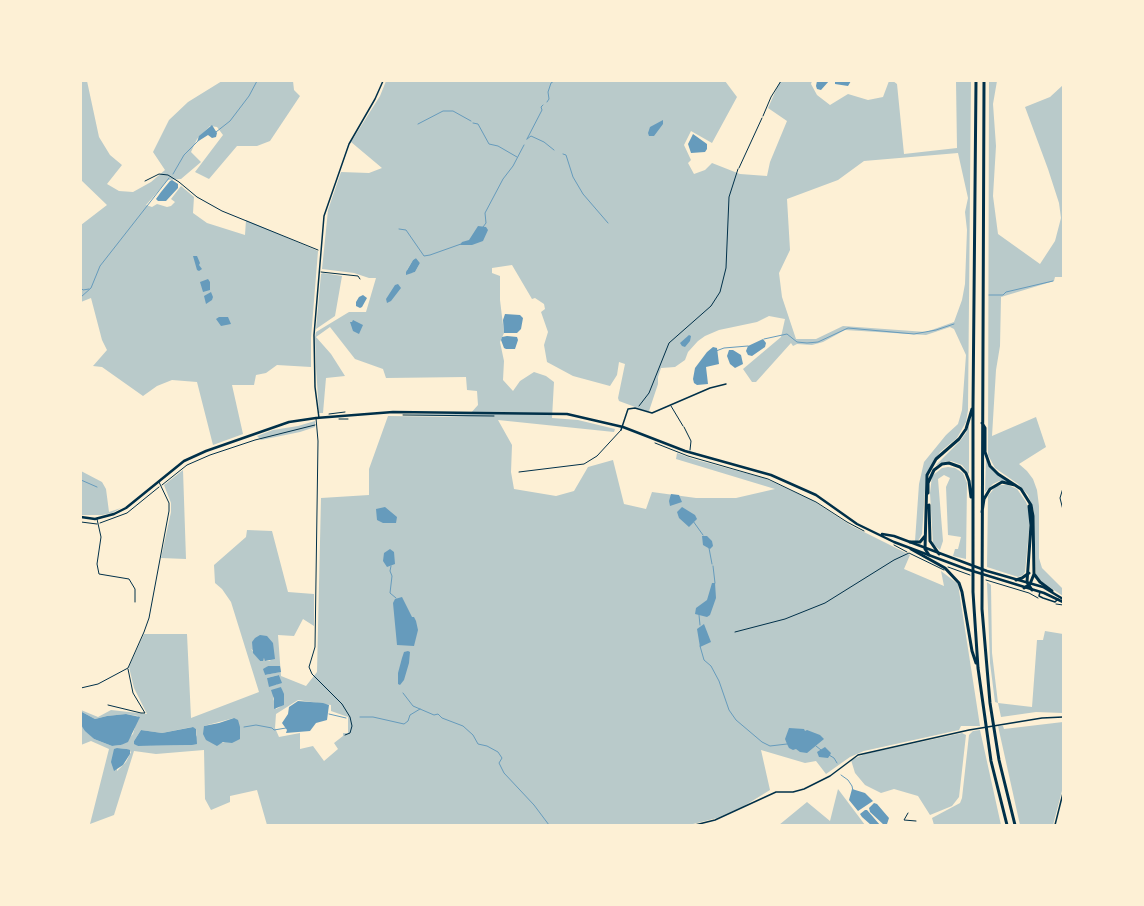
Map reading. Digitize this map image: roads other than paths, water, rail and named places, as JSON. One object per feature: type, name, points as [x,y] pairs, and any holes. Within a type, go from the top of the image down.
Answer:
[{"type":"highway","points":[[976,81],[972,512],[973,592],[978,668],[991,761],[1007,825]]},
{"type":"highway","points":[[984,81],[982,609],[986,668],[999,760],[1015,825]]},
{"type":"highway","points":[[929,555],[925,549],[927,475],[936,459],[959,439],[966,429],[973,406]]},
{"type":"highway","points":[[982,422],[985,428],[985,452],[990,466],[998,474],[1021,489],[1031,504],[1033,516],[1034,574],[1029,584],[1024,588]]},
{"type":"highway","points":[[939,554],[930,542],[928,483],[930,476],[936,468],[949,463],[964,470],[969,481],[972,512]]},
{"type":"highway","points":[[982,513],[987,493],[998,483],[1010,483],[1024,494],[1030,507],[1031,519],[1029,572],[1031,592]]},
{"type":"highway","points":[[910,542],[920,542],[926,534]]},
{"type":"highway","points":[[911,549],[945,569],[955,577],[962,592],[972,651],[978,668]]},
{"type":"highway","points":[[1016,580],[1022,578],[1029,572]]},
{"type":"highway","points":[[1034,574],[1040,582],[1051,590]]},
{"type":"main road","points":[[81,517],[97,519],[109,516],[126,508],[180,464],[201,454],[278,425],[317,418],[393,412],[512,412],[573,415],[622,429],[685,451],[777,478],[816,495],[857,524],[911,549],[966,570],[1024,588],[1031,592],[1051,590]]},
{"type":"main road","points":[[878,534],[894,536],[925,549],[987,571],[1051,590],[1063,600]]},
{"type":"main road","points":[[1040,592],[1063,600]]},
{"type":"street","points":[[317,418],[314,335],[324,216],[344,155],[353,135],[365,118],[383,81]]},
{"type":"street","points":[[622,429],[628,409],[635,408],[652,413],[710,388],[726,384]]},
{"type":"street","points":[[1040,592],[1039,596],[1055,602],[1058,599],[1058,595]]},
{"type":"street","points":[[695,825],[715,820],[776,792],[793,792],[804,789],[830,776],[858,755],[1001,724],[1048,717],[1063,717]]},
{"type":"street","points":[[1055,825],[1063,794]]},
{"type":"lane","points":[[739,168],[762,118]]},
{"type":"lane","points":[[319,272],[355,275],[359,276],[360,279]]},
{"type":"lane","points":[[671,405],[683,426]]},
{"type":"lane","points":[[317,418],[318,441],[315,647],[309,667],[312,674],[342,704],[350,717],[352,726],[350,733],[345,735]]},
{"type":"lane","points":[[519,472],[584,464],[597,456],[622,429]]},
{"type":"lane","points":[[81,688],[98,684],[128,668],[149,618],[169,511],[169,503],[158,481]]},
{"type":"lane","points":[[97,519],[101,538],[97,564],[99,574],[129,579],[135,589],[135,602]]},
{"type":"lane","points":[[735,632],[785,619],[825,603],[894,560],[909,553],[945,569]]},
{"type":"water","points":[[817,81],[829,81],[821,90],[817,89]]},
{"type":"water","points":[[835,81],[851,81],[848,86],[835,84]]},
{"type":"water","points":[[663,120],[663,124],[654,136],[649,136],[648,133],[650,127]]},
{"type":"water","points":[[212,125],[217,133],[216,137],[212,138],[208,135],[197,142],[199,136]]},
{"type":"water","points":[[693,134],[707,144],[707,149],[705,152],[691,153],[688,144]]},
{"type":"water","points":[[172,180],[178,184],[178,188],[166,201],[158,201],[156,199]]},
{"type":"water","points":[[478,226],[486,227],[488,230],[483,241],[472,245],[460,245],[462,242],[469,240]]},
{"type":"water","points":[[193,256],[197,256],[200,263],[199,265],[202,269],[199,271],[197,270]]},
{"type":"water","points":[[416,258],[420,263],[415,272],[406,275],[406,272],[413,260]]},
{"type":"water","points":[[208,279],[210,282],[210,290],[203,292],[200,282]]},
{"type":"water","points":[[398,284],[401,288],[391,301],[387,303],[386,299],[395,285]]},
{"type":"water","points":[[211,292],[213,297],[212,300],[206,304],[204,296]]},
{"type":"water","points":[[363,295],[367,298],[360,308],[356,306],[356,302],[359,297]]},
{"type":"water","points":[[505,314],[520,315],[523,318],[521,329],[517,333],[504,333],[503,320]]},
{"type":"water","points":[[219,317],[228,317],[231,324],[221,326],[216,319]]},
{"type":"water","points":[[353,320],[363,325],[359,334],[353,331],[350,322]]},
{"type":"water","points":[[689,335],[691,336],[690,341],[685,347],[682,346],[680,343]]},
{"type":"water","points":[[502,337],[517,337],[518,340],[515,349],[504,348],[501,340]]},
{"type":"water","points":[[763,339],[766,343],[765,347],[752,356],[748,355],[746,351],[748,346]]},
{"type":"water","points":[[713,347],[717,348],[719,364],[706,367],[708,384],[697,385],[694,383],[693,379],[695,368],[707,352]]},
{"type":"water","points":[[729,350],[733,350],[741,355],[743,364],[735,368],[730,364],[727,356]]},
{"type":"water","points":[[671,494],[679,495],[682,502],[670,506],[669,501]]},
{"type":"water","points":[[385,507],[397,517],[396,523],[383,523],[377,520],[376,509]]},
{"type":"water","points":[[682,507],[695,515],[697,519],[689,527],[679,518],[677,512]]},
{"type":"water","points":[[702,536],[707,536],[712,541],[713,546],[710,549],[703,545]]},
{"type":"water","points":[[390,549],[394,552],[395,564],[387,567],[383,561],[384,553]]},
{"type":"water","points":[[712,583],[715,583],[716,598],[710,615],[707,617],[695,614],[696,608],[707,600]]},
{"type":"water","points":[[402,597],[412,617],[414,617],[416,621],[418,630],[414,646],[397,645],[393,603],[395,599]]},
{"type":"water","points":[[704,624],[711,642],[700,647],[697,629]]},
{"type":"water","points":[[260,635],[267,636],[273,643],[275,659],[265,661],[264,658],[263,661],[260,661],[253,653],[252,642]]},
{"type":"water","points":[[404,652],[410,652],[409,663],[404,680],[400,685],[398,684],[398,673]]},
{"type":"water","points":[[268,666],[280,666],[281,672],[265,675],[263,669]]},
{"type":"water","points":[[279,675],[282,683],[269,687],[267,678]]},
{"type":"water","points":[[281,687],[284,694],[284,705],[274,709],[274,699],[271,690]]},
{"type":"water","points":[[298,701],[323,703],[329,705],[327,720],[316,723],[310,731],[286,733],[287,730],[282,723],[288,714],[289,707]]},
{"type":"water","points":[[82,712],[95,719],[126,714],[140,717],[128,742],[121,745],[112,746],[94,739],[85,731],[81,725]]},
{"type":"water","points":[[234,718],[238,720],[240,727],[240,739],[232,743],[223,742],[217,746],[206,740],[203,734],[204,726]]},
{"type":"water","points":[[193,727],[196,729],[197,744],[138,746],[134,744],[134,741],[141,730],[162,733]]},
{"type":"water","points":[[789,728],[804,729],[805,731],[807,730],[820,735],[824,739],[807,753],[800,752],[796,749],[793,750],[789,748],[785,739]]},
{"type":"water","points":[[825,747],[831,753],[830,755],[828,758],[819,757],[817,752]]},
{"type":"water","points":[[114,749],[130,750],[130,754],[123,765],[114,771],[111,762]]},
{"type":"water","points":[[852,789],[865,793],[873,801],[858,811],[849,800]]},
{"type":"water","points":[[874,803],[877,804],[889,818],[887,824],[884,825],[870,812],[869,808]]},
{"type":"water","points":[[867,810],[880,825],[871,825],[862,817],[860,814]]},
{"type":"waterway","points":[[216,132],[230,121],[249,96],[257,81]]},
{"type":"waterway","points":[[547,102],[549,99],[548,92],[551,83],[554,81]]},
{"type":"waterway","points":[[527,139],[542,110],[541,107],[543,105]]},
{"type":"waterway","points":[[418,124],[443,111],[453,111],[471,121]]},
{"type":"waterway","points":[[473,123],[478,124],[489,144],[498,146],[517,157]]},
{"type":"waterway","points":[[527,139],[531,136],[544,142],[554,150]]},
{"type":"waterway","points":[[173,174],[184,155],[198,141]]},
{"type":"waterway","points":[[483,227],[486,223],[485,213],[503,179],[513,166],[524,145]]},
{"type":"waterway","points":[[563,154],[566,155],[573,177],[583,194],[608,223]]},
{"type":"waterway","points":[[81,297],[91,288],[100,266],[169,178]]},
{"type":"waterway","points":[[399,229],[406,230],[424,256],[461,244]]},
{"type":"waterway","points":[[989,295],[1003,295],[1006,292],[1053,281]]},
{"type":"waterway","points":[[81,288],[83,290],[89,289]]},
{"type":"waterway","points":[[764,339],[787,334],[797,342],[807,343],[818,342],[848,328],[914,334],[936,330],[954,324]]},
{"type":"waterway","points":[[716,351],[724,348],[748,346]]},
{"type":"waterway","points":[[81,480],[97,487]]},
{"type":"waterway","points":[[693,521],[703,535]]},
{"type":"waterway","points":[[709,548],[712,564]]},
{"type":"waterway","points":[[391,566],[390,571],[392,576],[390,593],[396,598]]},
{"type":"waterway","points":[[713,566],[715,583]]},
{"type":"waterway","points":[[699,615],[700,625]]},
{"type":"waterway","points":[[700,646],[704,660],[711,666],[719,681],[729,710],[736,720],[762,742],[770,746],[787,744]]},
{"type":"waterway","points":[[403,693],[413,706],[434,715],[438,714],[442,718],[463,726],[473,735],[478,744],[487,746],[498,752],[502,758],[499,763],[504,773],[534,805],[549,825]]},
{"type":"waterway","points":[[360,717],[373,717],[404,724],[408,721],[410,715],[420,709]]},
{"type":"waterway","points":[[329,714],[346,718]]},
{"type":"waterway","points":[[244,727],[256,725],[272,728],[274,730],[286,728]]},
{"type":"waterway","points":[[816,746],[821,750]]},
{"type":"waterway","points":[[829,755],[834,758],[837,763]]},
{"type":"waterway","points":[[841,775],[848,780],[853,791]]}]
